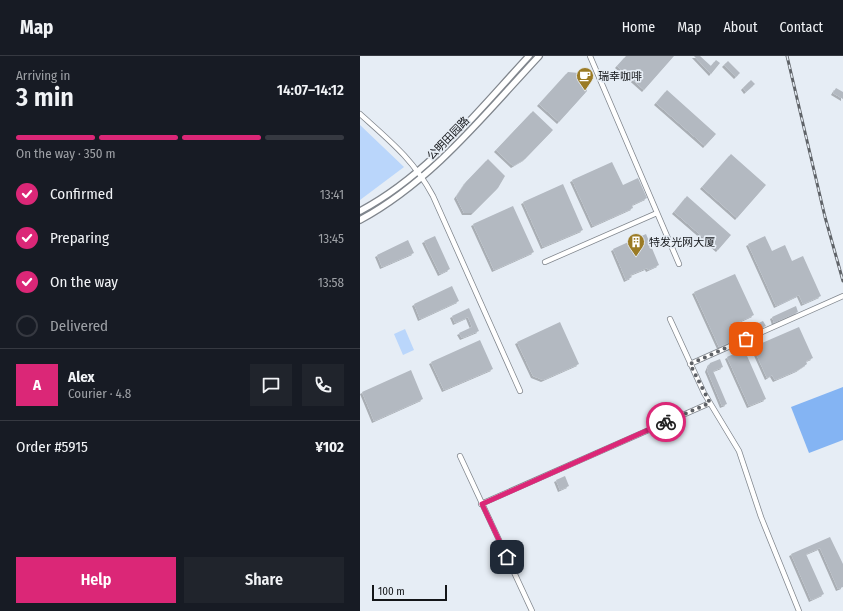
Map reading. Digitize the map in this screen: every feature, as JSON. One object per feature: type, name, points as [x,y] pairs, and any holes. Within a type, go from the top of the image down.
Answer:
[{"type":"street","name":"公明田园路","points":[[360,211],[391,192],[437,154],[529,56]]},
{"type":"street","name":"公明田园路","points":[[360,220],[395,198],[423,177],[448,154],[539,56]]},
{"type":"street","points":[[590,56],[679,264]]},
{"type":"street","points":[[360,114],[409,159],[423,177],[433,196],[520,391]]},
{"type":"street","points":[[545,262],[657,213]]},
{"type":"street","points":[[690,364],[843,296]]},
{"type":"street","points":[[670,319],[690,364],[710,403],[741,456],[753,496],[799,611]]},
{"type":"street","points":[[482,504],[710,403]]},
{"type":"street","points":[[460,456],[532,611]]},
{"type":"shaded area","points":[[360,125],[404,167],[360,200]]},
{"type":"shaded area","points":[[405,329],[414,350],[403,355],[394,334]]},
{"type":"water","points":[[843,387],[843,440],[809,453],[791,407]]},
{"type":"building","points":[[626,56],[674,56],[644,90],[617,66]]},
{"type":"building","points":[[694,56],[700,56],[711,66],[716,60],[720,63],[711,74]]},
{"type":"building","points":[[728,61],[740,73],[736,77],[724,65]]},
{"type":"building","points":[[568,72],[579,73],[587,91],[559,122],[539,104]]},
{"type":"building","points":[[751,80],[755,84],[746,92],[743,88]]},
{"type":"building","points":[[836,88],[843,92],[843,99],[833,93]]},
{"type":"building","points":[[667,90],[716,134],[705,146],[656,103]]},
{"type":"building","points":[[533,111],[553,130],[525,159],[513,166],[496,150]]},
{"type":"building","points":[[731,154],[766,185],[737,218],[702,187]]},
{"type":"building","points":[[488,159],[505,176],[498,188],[473,213],[464,213],[456,197],[466,182]]},
{"type":"building","points":[[612,162],[623,185],[638,178],[647,198],[632,205],[633,208],[593,226],[572,180]]},
{"type":"building","points":[[563,184],[583,230],[543,247],[523,202]]},
{"type":"building","points":[[687,196],[731,235],[718,250],[674,212]]},
{"type":"building","points":[[513,206],[534,252],[494,270],[473,224]]},
{"type":"building","name":"特发光网大厦","points":[[646,234],[659,265],[630,275],[632,277],[626,280],[613,249]]},
{"type":"building","points":[[435,236],[450,269],[440,274],[424,241]]},
{"type":"building","points":[[765,236],[772,251],[785,245],[792,261],[803,256],[821,296],[803,304],[799,295],[776,306],[748,244]]},
{"type":"building","points":[[408,240],[414,253],[382,267],[377,255]]},
{"type":"building","points":[[735,274],[754,315],[730,326],[734,334],[763,321],[766,326],[719,347],[694,292]]},
{"type":"building","points":[[452,286],[459,301],[420,319],[414,304]]},
{"type":"building","points":[[796,306],[798,312],[774,323],[772,317]]},
{"type":"building","points":[[469,308],[479,331],[462,338],[459,333],[472,327],[468,317],[455,323],[452,316]]},
{"type":"building","points":[[560,322],[579,364],[543,380],[533,376],[517,342]]},
{"type":"building","points":[[799,327],[813,358],[806,361],[807,364],[798,370],[775,380],[772,375],[767,378],[753,347]]},
{"type":"building","points":[[480,340],[493,369],[444,390],[431,362]]},
{"type":"building","points":[[744,349],[766,399],[749,406],[727,357]]},
{"type":"building","points":[[720,359],[723,367],[713,371],[727,404],[722,406],[707,370],[710,363]]},
{"type":"building","points":[[411,370],[423,399],[374,421],[362,392]]},
{"type":"building","points":[[565,476],[569,486],[560,490],[556,480]]},
{"type":"building","points":[[830,537],[843,564],[843,587],[838,589],[820,548],[806,554],[824,594],[811,600],[791,554]]},
{"type":"railway","points":[[787,56],[825,217],[843,281]]},
{"type":"way so far","points":[[666,422],[710,403],[690,364],[746,339]]},
{"type":"place","name":"瑞幸咖啡","points":[[585,91]]},
{"type":"place","name":"特发光网大厦","points":[[636,257]]},
{"type":"route","points":[[507,557],[482,504],[666,422]]}]
